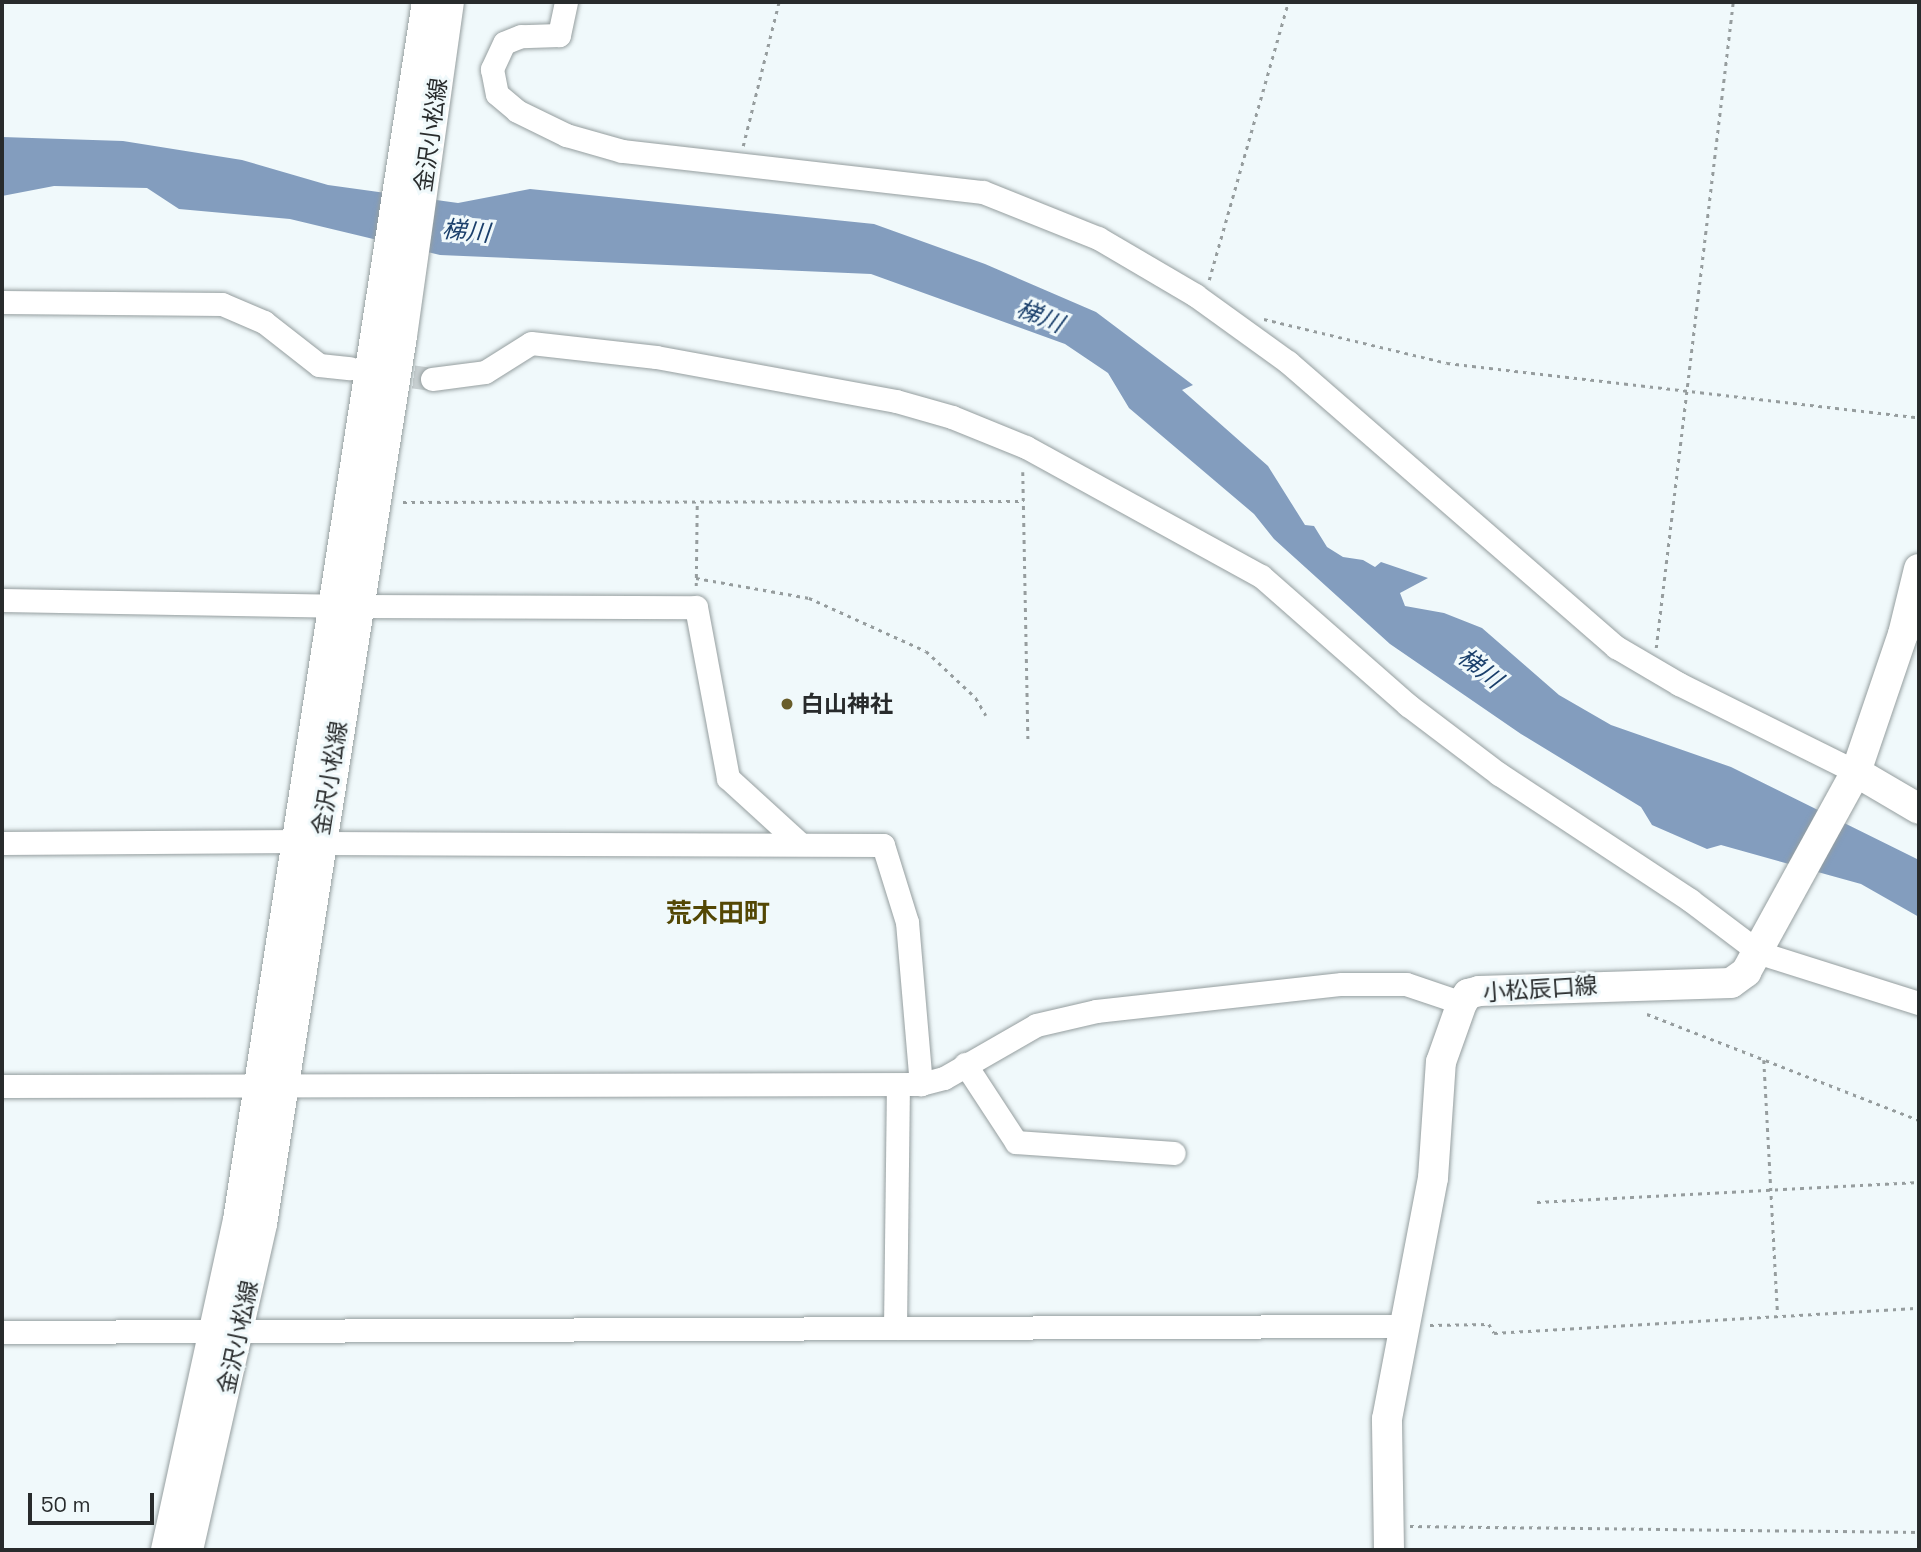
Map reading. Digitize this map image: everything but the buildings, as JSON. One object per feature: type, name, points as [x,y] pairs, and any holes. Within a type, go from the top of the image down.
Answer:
[{"type":"main road","name":"金沢小松線","points":[[424,97],[427,2]]},
{"type":"main road","name":"金沢小松線","points":[[188,1550],[226,1332],[238,1220],[271,1087],[424,97],[449,2]]},
{"type":"main road","name":"小松辰口線","points":[[1389,1538],[1387,1419],[1402,1326],[1433,1178],[1441,1062],[1462,1003],[1468,994],[1479,991],[1731,983],[1746,972],[1762,949],[1854,776],[1903,634],[1919,569]]},
{"type":"main road","points":[[1854,776],[1919,809]]},
{"type":"main road","name":"金沢小松線","points":[[166,1550],[226,1332]]},
{"type":"street","points":[[566,2],[559,35],[521,36],[504,43],[492,69],[497,93],[517,111],[566,135],[622,151],[738,166],[914,180],[983,192],[1098,237],[1195,295],[1288,362],[1616,647],[1854,776]]},
{"type":"street","points":[[2,302],[222,304],[264,322],[319,365],[351,368]]},
{"type":"street","points":[[432,379],[485,372],[531,343],[656,357],[896,401],[952,417],[1026,447],[1261,576],[1408,705],[1458,744],[1762,949],[1919,1003]]},
{"type":"street","points":[[2,600],[347,606],[696,607],[728,778],[798,842]]},
{"type":"street","points":[[2,843],[798,842],[883,845],[907,922],[909,1084],[895,1328]]},
{"type":"street","points":[[2,1086],[909,1084],[944,1078],[1036,1025],[1096,1011],[1288,987],[1406,984],[1462,1003]]},
{"type":"street","points":[[965,1064],[1016,1142],[1174,1153]]},
{"type":"street","points":[[2,1332],[1402,1326]]},
{"type":"path","points":[[738,166],[779,2]]},
{"type":"path","points":[[1208,284],[1287,2]]},
{"type":"path","points":[[1653,669],[1732,2]]},
{"type":"path","points":[[1261,318],[1447,363],[1919,418]]},
{"type":"path","points":[[1023,472],[1028,739]]},
{"type":"path","points":[[403,502],[1024,502]]},
{"type":"path","points":[[696,607],[697,502]]},
{"type":"path","points":[[696,578],[809,598],[926,651],[976,698],[986,715]]},
{"type":"path","points":[[1647,1014],[1919,1120]]},
{"type":"path","points":[[1764,1060],[1778,1316]]},
{"type":"path","points":[[1537,1202],[1919,1182]]},
{"type":"path","points":[[1402,1326],[1489,1324],[1494,1333],[1919,1308]]},
{"type":"path","points":[[1389,1538],[1919,1532]]},
{"type":"water","name":"梯川","points":[[2,137],[123,141],[242,160],[328,185],[458,203],[530,189],[874,224],[985,264],[1096,312],[1193,385],[1182,390],[1268,466],[1305,525],[1314,526],[1327,547],[1343,557],[1363,560],[1375,567],[1381,562],[1428,578],[1400,593],[1405,606],[1444,613],[1482,628],[1559,695],[1611,725],[1731,767],[1919,860],[1919,917],[1861,884],[1721,845],[1707,849],[1652,825],[1641,807],[1521,734],[1390,644],[1274,539],[1254,514],[1129,408],[1108,373],[1065,344],[871,274],[440,255],[290,219],[179,209],[147,188],[54,186],[2,196]]},
{"type":"tunnel","points":[[380,372],[432,379]]},
{"type":"place","name":"白山神社","points":[[787,704]]},
{"type":"district","name":"荒木田町","points":[[718,914]]}]
